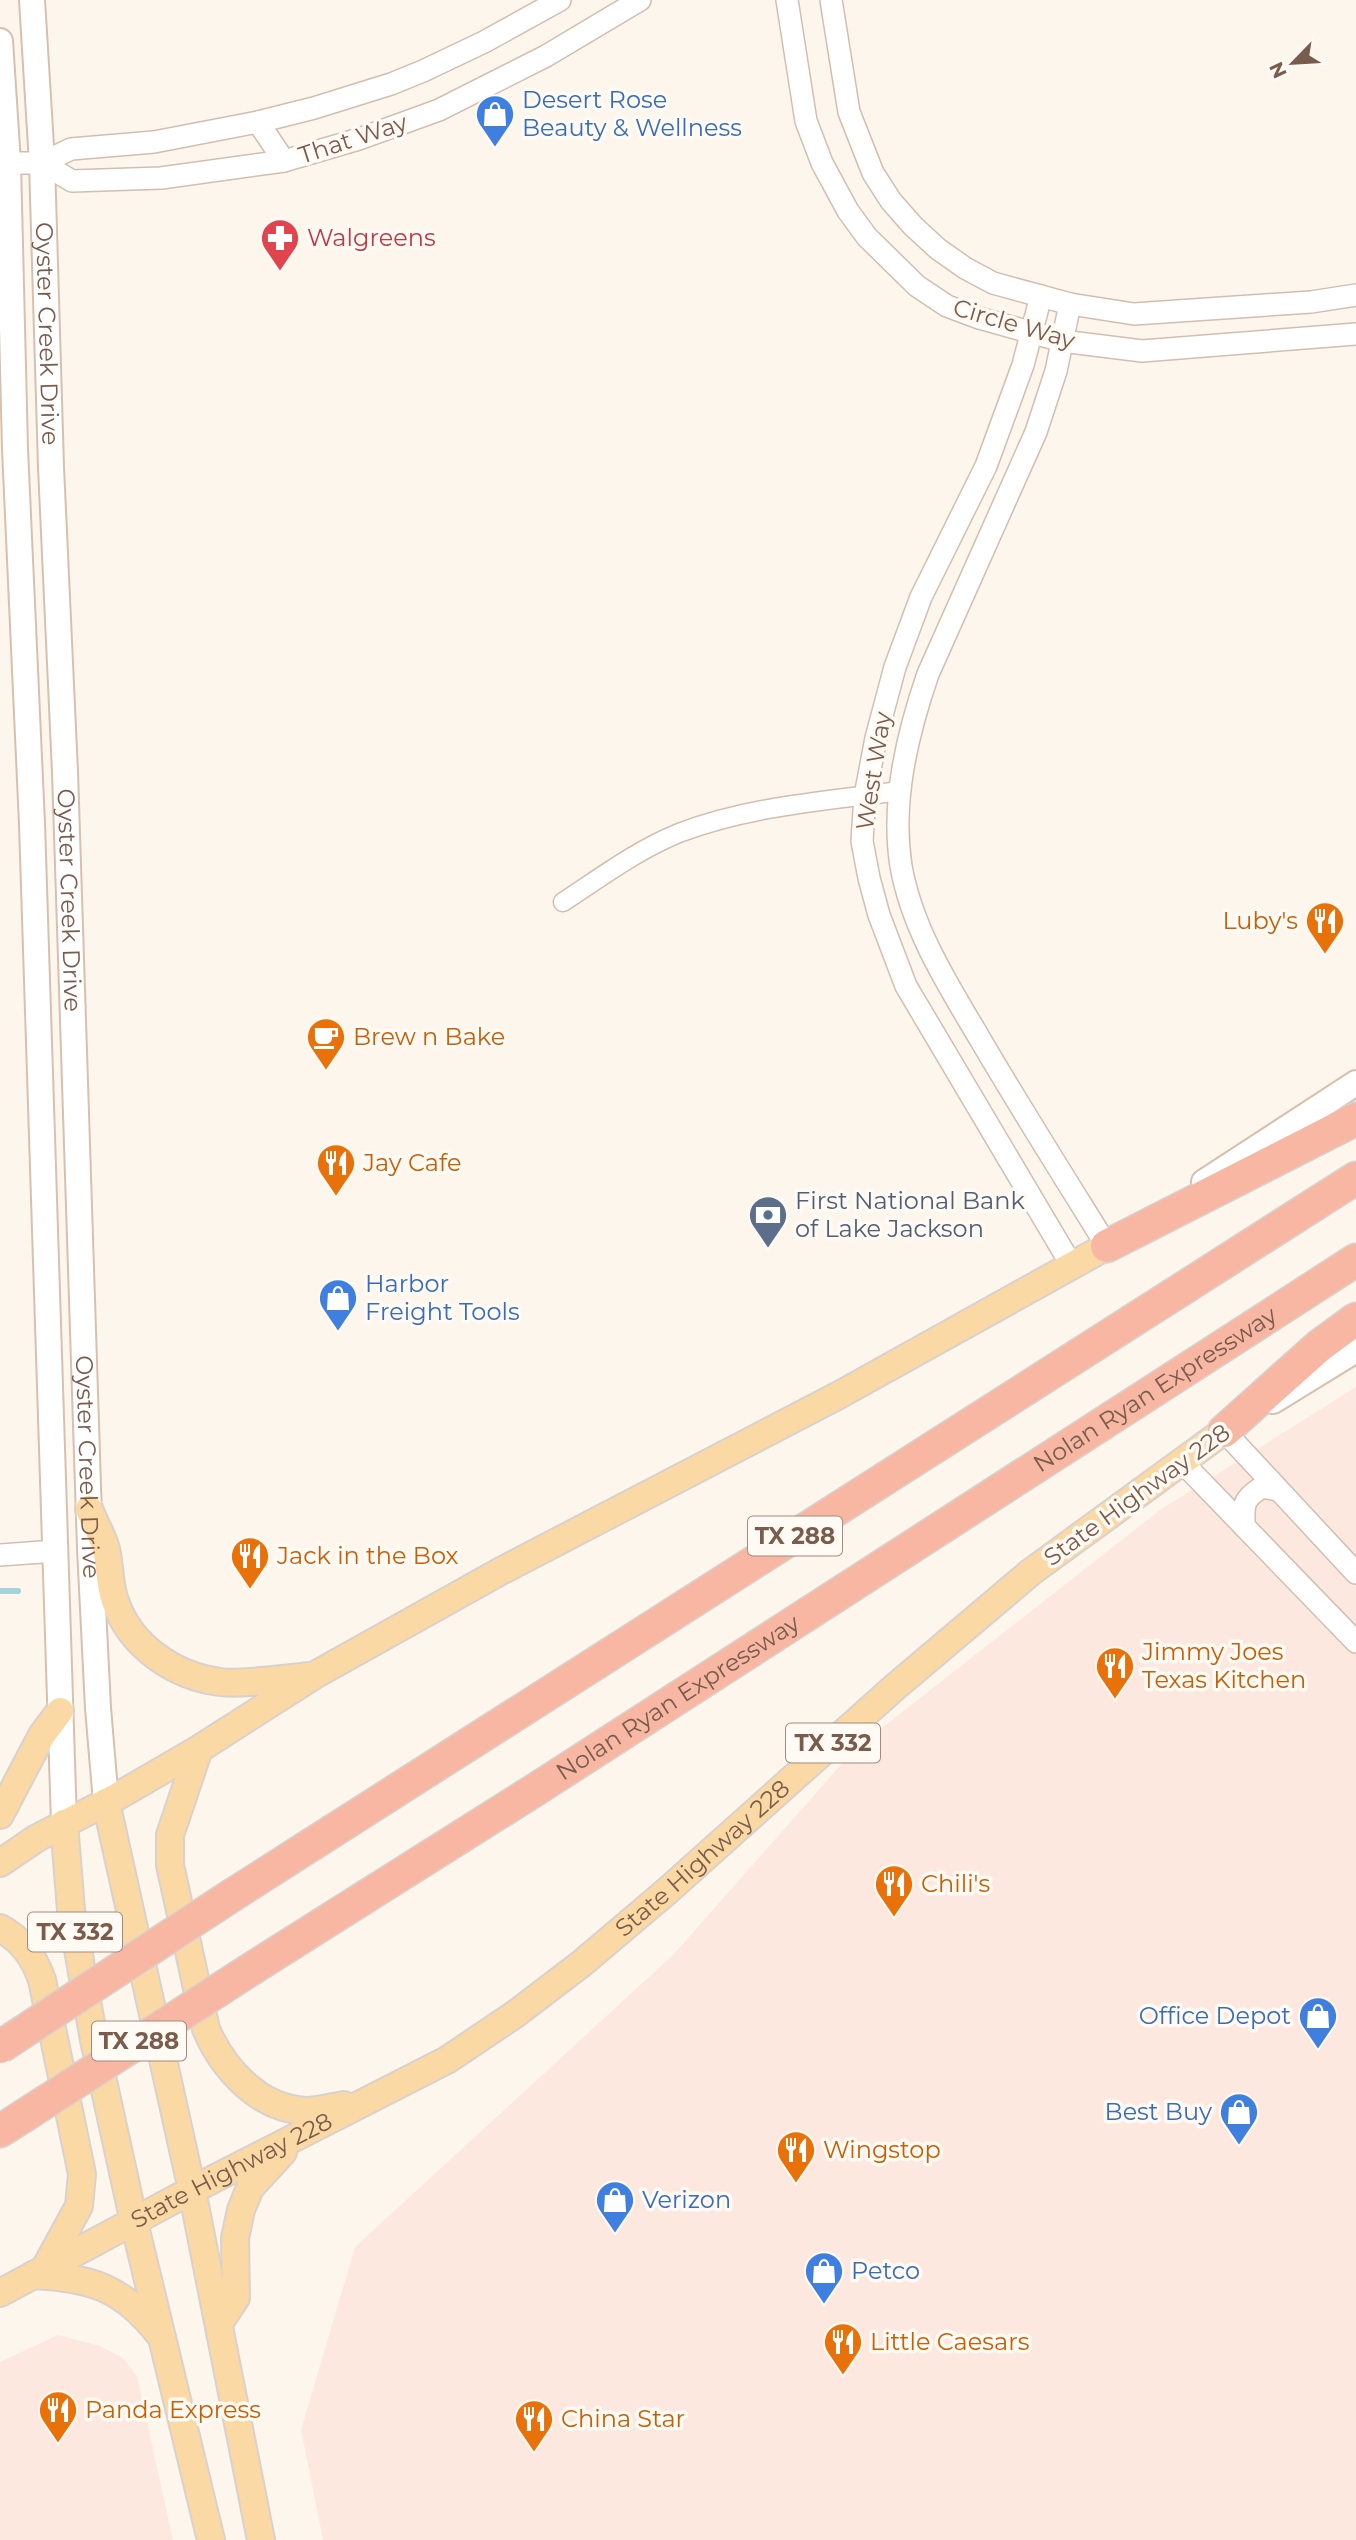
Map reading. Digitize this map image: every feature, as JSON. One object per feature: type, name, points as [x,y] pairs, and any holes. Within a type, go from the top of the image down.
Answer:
[{"type":"highway","points":[[1107,1246],[1356,1119]]},
{"type":"highway","name":"TX 288","points":[[0,2047],[234,1894],[1356,1178]]},
{"type":"highway","name":"Nolan Ryan Expressway","points":[[11,2124],[538,1788],[1356,1260]]},
{"type":"highway","points":[[1224,1431],[1319,1346],[1356,1319]]},
{"type":"main road","name":"Oyster Creek Drive","points":[[32,0],[42,163],[89,1509],[98,1709],[106,1802]]},
{"type":"main road","name":"Oyster Creek Drive","points":[[0,41],[32,824],[64,1823]]},
{"type":"main road","points":[[0,1863],[37,1838],[199,1749],[313,1676],[501,1571],[839,1395],[1107,1246],[1356,1083]]},
{"type":"main road","name":"State Highway 228","points":[[0,2293],[192,2190],[447,2060],[514,2015],[581,1964],[666,1892],[895,1687],[1031,1572],[1224,1431],[1356,1350]]},
{"type":"main road","points":[[89,1509],[105,1548],[114,1599],[121,1615],[138,1641],[162,1661],[191,1675],[222,1683],[313,1676]]},
{"type":"main road","points":[[0,1815],[42,1735],[60,1711]]},
{"type":"main road","points":[[199,1749],[170,1835],[170,1865],[206,2029],[215,2050],[230,2071],[247,2087],[279,2106],[304,2111],[371,2099]]},
{"type":"main road","name":"TX 332","points":[[106,1802],[220,2322],[261,2540]]},
{"type":"main road","name":"TX 332","points":[[64,1823],[71,1910],[94,2040],[160,2336],[211,2540]]},
{"type":"main road","points":[[0,1928],[17,1939],[37,1965],[82,2174],[79,2206],[39,2273],[97,2284],[129,2303],[147,2318],[160,2336]]},
{"type":"main road","name":"TX 332","points":[[220,2322],[236,2298],[235,2238],[241,2210],[250,2188],[296,2138]]},
{"type":"street","name":"That Way","points":[[4,163],[42,163],[71,149],[154,142],[314,108],[391,84],[484,42],[560,0]]},
{"type":"street","name":"That Way","points":[[42,163],[72,181],[161,178],[284,161],[359,139],[439,110],[534,62],[640,0]]},
{"type":"street","name":"Circle Way","points":[[787,0],[806,121],[822,163],[854,220],[893,265],[917,286],[947,306],[979,318],[1062,341],[1142,351],[1356,334]]},
{"type":"street","name":"Circle Way","points":[[831,0],[849,112],[873,173],[891,201],[913,226],[937,249],[965,268],[993,282],[1070,304],[1134,314],[1311,302],[1356,295]]},
{"type":"street","points":[[258,122],[284,161]]},
{"type":"street","name":"West Way","points":[[1041,296],[1023,365],[986,466],[921,597],[895,667],[876,738],[865,796],[862,841],[869,878],[890,948],[925,1019],[1072,1266]]},
{"type":"street","name":"West Way","points":[[1070,304],[1036,432],[928,674],[907,745],[898,831],[901,866],[907,890],[924,939],[943,977],[1024,1114],[1107,1246]]},
{"type":"street","points":[[895,667],[928,674]]},
{"type":"street","points":[[563,902],[643,850],[677,834],[751,812],[901,791]]},
{"type":"street","points":[[890,948],[924,939]]},
{"type":"street","points":[[992,1131],[1024,1114]]},
{"type":"street","points":[[1224,1431],[1356,1573]]},
{"type":"street","points":[[1183,1463],[1356,1642]]},
{"type":"street","points":[[1244,1526],[1244,1502],[1250,1495],[1262,1487],[1278,1490]]},
{"type":"street","points":[[0,1555],[56,1551]]},
{"type":"shaded area","points":[[1356,1387],[1356,2540],[323,2540],[301,2430],[355,2247],[674,1954],[854,1750],[1160,1510]]},
{"type":"shaded area","points":[[58,2335],[100,2346],[123,2358],[137,2376],[173,2540],[0,2540],[0,2362]]},
{"type":"waterway","points":[[0,1591],[18,1591]]},
{"type":"place","name":"Desert Rose Beauty & Wellness","points":[[495,148]]},
{"type":"place","name":"Walgreens","points":[[280,272]]},
{"type":"place","name":"Luby's","points":[[1325,955]]},
{"type":"place","name":"Brew n Bake","points":[[326,1071]]},
{"type":"place","name":"Jay Cafe","points":[[336,1197]]},
{"type":"place","name":"First National Bank of Lake Jackson","points":[[768,1249]]},
{"type":"place","name":"Harbor Freight Tools","points":[[338,1332]]},
{"type":"place","name":"Jack in the Box","points":[[250,1590]]},
{"type":"place","name":"Jimmy Joes Texas Kitchen","points":[[1115,1700]]},
{"type":"place","name":"Chili's","points":[[894,1918]]},
{"type":"place","name":"Office Depot","points":[[1318,2050]]},
{"type":"place","name":"Best Buy","points":[[1239,2146]]},
{"type":"place","name":"Wingstop","points":[[796,2184]]},
{"type":"place","name":"Verizon","points":[[615,2234]]},
{"type":"place","name":"Petco","points":[[824,2305]]},
{"type":"place","name":"Little Caesars","points":[[843,2376]]},
{"type":"place","name":"Panda Express","points":[[58,2444]]},
{"type":"place","name":"China Star","points":[[534,2453]]}]
